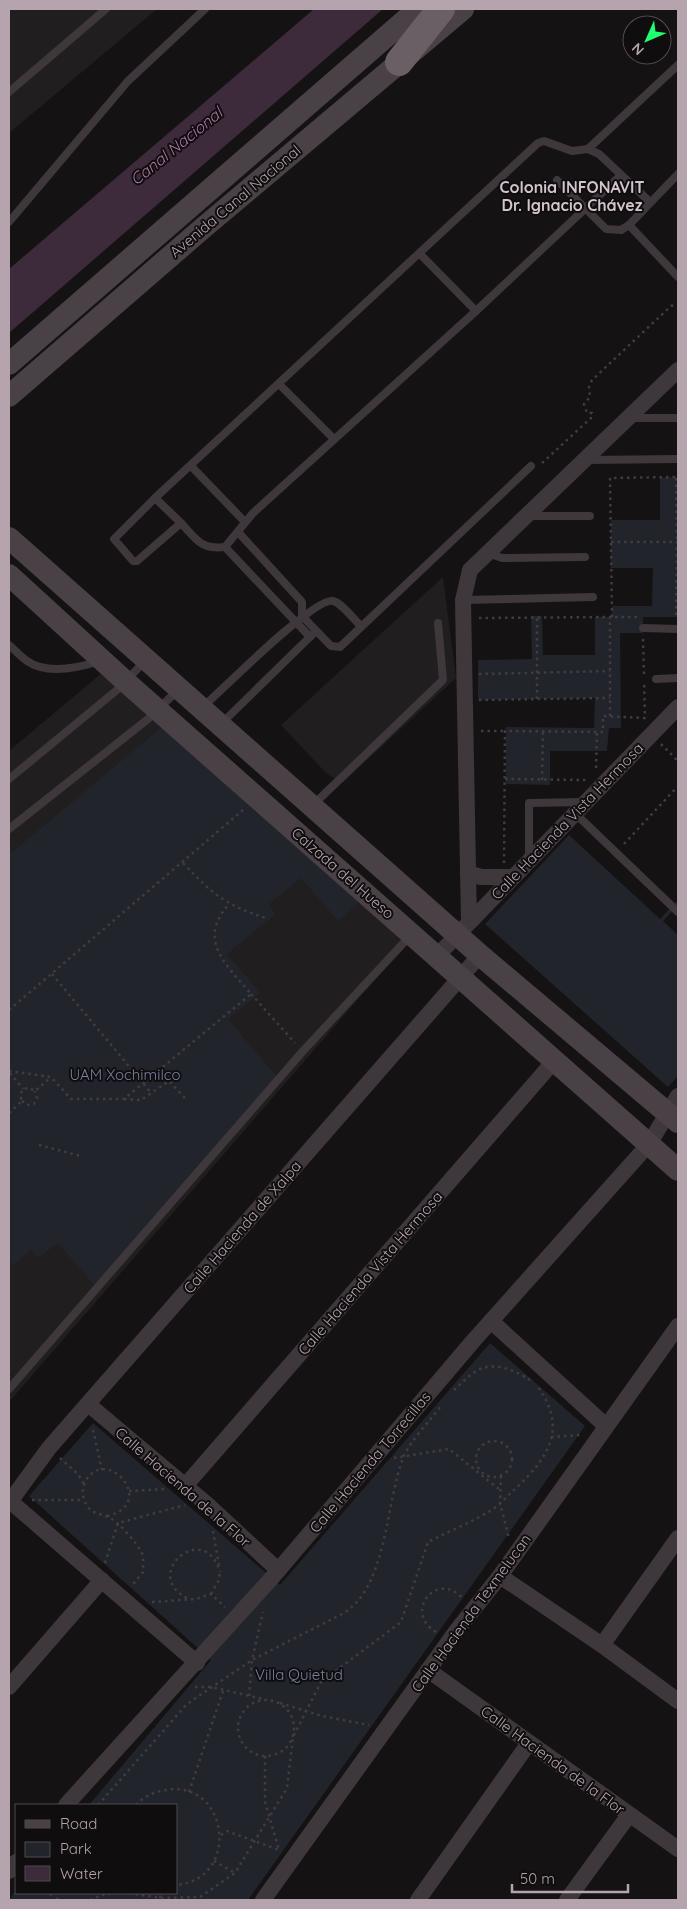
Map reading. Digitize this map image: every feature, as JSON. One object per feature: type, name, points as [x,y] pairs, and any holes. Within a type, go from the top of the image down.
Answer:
[{"type":"highway","points":[[399,62],[442,9]]},
{"type":"main road","name":"Avenida Canal Nacional","points":[[9,364],[418,9]]},
{"type":"main road","name":"Avenida Canal Nacional","points":[[9,396],[203,228],[463,9]]},
{"type":"main road","name":"Calzada del Hueso","points":[[9,538],[311,807],[463,928],[480,955],[675,1111]]},
{"type":"main road","name":"Calzada del Hueso","points":[[9,575],[126,682],[678,1170]]},
{"type":"street","points":[[463,928],[468,873],[463,600],[470,570],[678,370]]},
{"type":"street","name":"Calle Hacienda Vista Hermosa","points":[[437,956],[463,928],[508,873],[529,860],[678,707]]},
{"type":"street","points":[[468,873],[481,877],[508,873]]},
{"type":"street","name":"Calle Hacienda de Xalpa","points":[[10,1502],[49,1448],[480,955]]},
{"type":"street","name":"Calle Hacienda Vista Hermosa","points":[[185,1486],[554,1060]]},
{"type":"street","name":"Calle Hacienda Torrecillas","points":[[67,1804],[237,1618],[491,1321],[649,1144],[675,1111]]},
{"type":"street","points":[[491,1321],[603,1430]]},
{"type":"street","name":"Calle Hacienda Texmelucan","points":[[263,1900],[286,1854],[386,1728],[461,1625],[500,1576],[678,1326]]},
{"type":"street","name":"Calle Hacienda de la Flor","points":[[88,1404],[205,1503],[274,1575]]},
{"type":"street","points":[[10,1502],[197,1662]]},
{"type":"street","points":[[602,1645],[678,1538]]},
{"type":"street","points":[[500,1576],[602,1645],[678,1701]]},
{"type":"street","points":[[9,1687],[102,1580]]},
{"type":"street","name":"Calle Hacienda de la Flor","points":[[428,1670],[678,1849]]},
{"type":"street","points":[[418,1900],[529,1743]]},
{"type":"street","points":[[567,1900],[629,1815]]},
{"type":"lane","points":[[9,92],[106,9]]},
{"type":"lane","points":[[9,222],[128,81],[205,9]]},
{"type":"lane","points":[[588,149],[678,66]]},
{"type":"lane","points":[[181,523],[144,558],[138,561],[133,561],[114,539],[155,498],[538,143],[544,141],[572,151],[588,149],[599,154],[650,202]]},
{"type":"lane","points":[[557,180],[606,229],[621,230],[678,174]]},
{"type":"lane","points":[[155,498],[203,546],[214,549],[225,547],[238,532],[244,521],[476,311],[621,175]]},
{"type":"lane","points":[[629,224],[678,277]]},
{"type":"lane","points":[[420,254],[476,311]]},
{"type":"lane","points":[[279,384],[334,439]]},
{"type":"lane","points":[[628,418],[678,418]]},
{"type":"lane","points":[[583,460],[678,459]]},
{"type":"lane","points":[[191,466],[244,521]]},
{"type":"lane","points":[[225,547],[296,622],[336,648],[340,647],[531,466]]},
{"type":"lane","points":[[525,516],[590,516]]},
{"type":"lane","points":[[238,532],[302,602],[302,616],[313,634]]},
{"type":"lane","points":[[487,552],[502,558],[585,557]]},
{"type":"lane","points":[[463,600],[593,597]]},
{"type":"lane","points":[[201,709],[302,616],[326,601],[335,602],[361,626]]},
{"type":"lane","points":[[311,807],[443,680],[438,623]]},
{"type":"lane","points":[[643,629],[678,629]]},
{"type":"lane","points":[[219,725],[313,634]]},
{"type":"lane","points":[[9,645],[28,662],[52,669],[80,667],[102,660]]},
{"type":"lane","points":[[9,779],[126,682],[146,660]]},
{"type":"lane","points":[[656,679],[678,678]]},
{"type":"lane","points":[[9,829],[158,710],[178,689]]},
{"type":"lane","points":[[529,860],[529,803],[584,802]]},
{"type":"lane","points":[[581,819],[678,912]]},
{"type":"lane","points":[[9,1389],[303,1051],[412,934]]},
{"type":"path","points":[[531,466],[536,468],[591,418],[592,413],[587,413],[584,404],[590,397],[589,387],[592,380],[670,306],[678,304]]},
{"type":"path","points":[[610,716],[610,478],[677,478],[677,617],[668,617]]},
{"type":"path","points":[[611,542],[677,542]]},
{"type":"path","points":[[537,616],[537,699]]},
{"type":"path","points":[[477,626],[477,618],[537,616],[643,617],[645,718],[603,716],[603,732],[479,731],[479,723]]},
{"type":"path","points":[[478,667],[478,683]]},
{"type":"path","points":[[478,674],[610,670]]},
{"type":"path","points":[[478,691],[478,707]]},
{"type":"path","points":[[478,700],[610,698]]},
{"type":"path","points":[[505,731],[508,873]]},
{"type":"path","points":[[542,780],[543,731]]},
{"type":"path","points":[[596,771],[597,732]]},
{"type":"path","points":[[658,741],[678,761]]},
{"type":"path","points":[[505,779],[587,780]]},
{"type":"path","points":[[616,852],[678,786]]},
{"type":"path","points":[[9,1010],[250,804]]},
{"type":"path","points":[[183,863],[215,896],[229,904],[269,919]]},
{"type":"path","points":[[229,904],[218,921],[214,940],[220,958],[303,1051]]},
{"type":"path","points":[[52,974],[152,1094]]},
{"type":"path","points":[[124,1099],[251,994]]},
{"type":"path","points":[[9,1072],[51,1077],[71,1099],[141,1100],[169,1081],[186,1099]]},
{"type":"path","points":[[9,1072],[23,1089]]},
{"type":"path","points":[[35,1091],[51,1077]]},
{"type":"path","points":[[29,1088],[35,1091],[37,1098],[34,1104],[28,1105],[22,1101],[20,1095],[23,1089],[29,1088]]},
{"type":"path","points":[[9,1113],[22,1101]]},
{"type":"path","points":[[39,1145],[81,1156]]},
{"type":"path","points":[[135,1894],[160,1898],[200,1897],[234,1873],[287,1788],[293,1737],[321,1682],[401,1622],[428,1542],[494,1509],[535,1469],[548,1447],[554,1425],[549,1402],[536,1384],[517,1372],[497,1367],[479,1369],[449,1396]]},
{"type":"path","points":[[99,1804],[187,1704],[252,1660],[352,1609],[359,1600],[379,1558],[403,1457],[444,1401]]},
{"type":"path","points":[[88,1404],[102,1470]]},
{"type":"path","points":[[551,1437],[603,1430]]},
{"type":"path","points":[[501,1476],[489,1477],[479,1470],[476,1465],[475,1459],[479,1448],[489,1441],[495,1440],[506,1445],[512,1456],[510,1468],[501,1476],[500,1503],[514,1556]]},
{"type":"path","points":[[49,1448],[78,1474],[84,1484]]},
{"type":"path","points":[[373,1458],[403,1457],[448,1449],[500,1490]]},
{"type":"path","points":[[107,1516],[121,1511],[126,1505],[129,1491],[127,1484],[117,1472],[102,1470],[88,1477],[84,1484],[83,1500],[92,1512],[107,1516],[118,1523],[142,1554],[143,1572],[137,1580]]},
{"type":"path","points":[[129,1491],[185,1486]]},
{"type":"path","points":[[10,1502],[83,1500]]},
{"type":"path","points":[[118,1523],[205,1503],[220,1572],[219,1580],[211,1594],[196,1599],[188,1598],[130,1605]]},
{"type":"path","points":[[102,1580],[118,1523]]},
{"type":"path","points":[[188,1598],[180,1594],[171,1581],[172,1565],[176,1558],[190,1550],[206,1552],[213,1557],[220,1572]]},
{"type":"path","points":[[249,1696],[252,1660],[274,1575]]},
{"type":"path","points":[[444,1588],[458,1592],[466,1605],[461,1625],[442,1633],[429,1627],[422,1614],[422,1606],[430,1593],[444,1588]]},
{"type":"path","points":[[211,1594],[237,1618]]},
{"type":"path","points":[[175,1687],[212,1687],[306,1711],[386,1728]]},
{"type":"path","points":[[189,1792],[223,1691]]},
{"type":"path","points":[[267,1700],[249,1705],[243,1711],[238,1727],[239,1735],[244,1745],[250,1751],[265,1756],[279,1753],[286,1748],[294,1731],[290,1713],[276,1702]]},
{"type":"path","points":[[265,1756],[265,1802],[269,1816],[286,1854]]},
{"type":"path","points":[[137,1804],[156,1791],[172,1788],[189,1792],[201,1798],[211,1808],[218,1821],[219,1848],[214,1861],[205,1872],[193,1881],[178,1885]]},
{"type":"path","points":[[220,1835],[227,1831],[256,1840],[286,1854]]},
{"type":"path","points":[[214,1861],[234,1873]]},
{"type":"path","points":[[90,1900],[105,1894]]},
{"type":"path","points":[[160,1898],[161,1894]]},
{"type":"shaded area","points":[[9,9],[157,9],[9,133]]},
{"type":"shaded area","points":[[443,577],[456,678],[342,783],[327,774],[281,725]]},
{"type":"shaded area","name":"UAM Xochimilco","points":[[103,672],[406,944],[9,1402],[9,751]]},
{"type":"green space","points":[[678,477],[678,617],[643,617],[643,633],[620,633],[621,728],[609,728],[607,751],[550,751],[550,785],[506,784],[506,727],[594,728],[595,698],[478,700],[478,660],[532,659],[531,616],[542,616],[543,655],[595,655],[595,617],[612,617],[612,606],[652,606],[653,568],[611,568],[611,520],[660,520],[660,478]]},
{"type":"green space","name":"UAM Xochimilco","points":[[163,726],[359,902],[338,921],[301,878],[269,904],[275,914],[227,954],[260,993],[228,1019],[277,1077],[96,1287],[58,1243],[38,1258],[31,1250],[13,1265],[9,1260],[9,855]]},
{"type":"green space","points":[[569,835],[660,919],[678,900],[678,905],[663,921],[678,935],[678,1076],[668,1087],[485,924]]},
{"type":"green space","name":"Villa Quietud","points":[[490,1343],[585,1426],[248,1900],[9,1900],[15,1891],[15,1894],[178,1894],[178,1804],[90,1804],[211,1660],[29,1496],[93,1423],[280,1585]]},
{"type":"water","name":"Canal Nacional","points":[[314,9],[383,9],[9,333],[9,269]]},
{"type":"district","name":"Colonia INFONAVIT Dr. Ignacio Chávez","points":[[572,196]]}]
